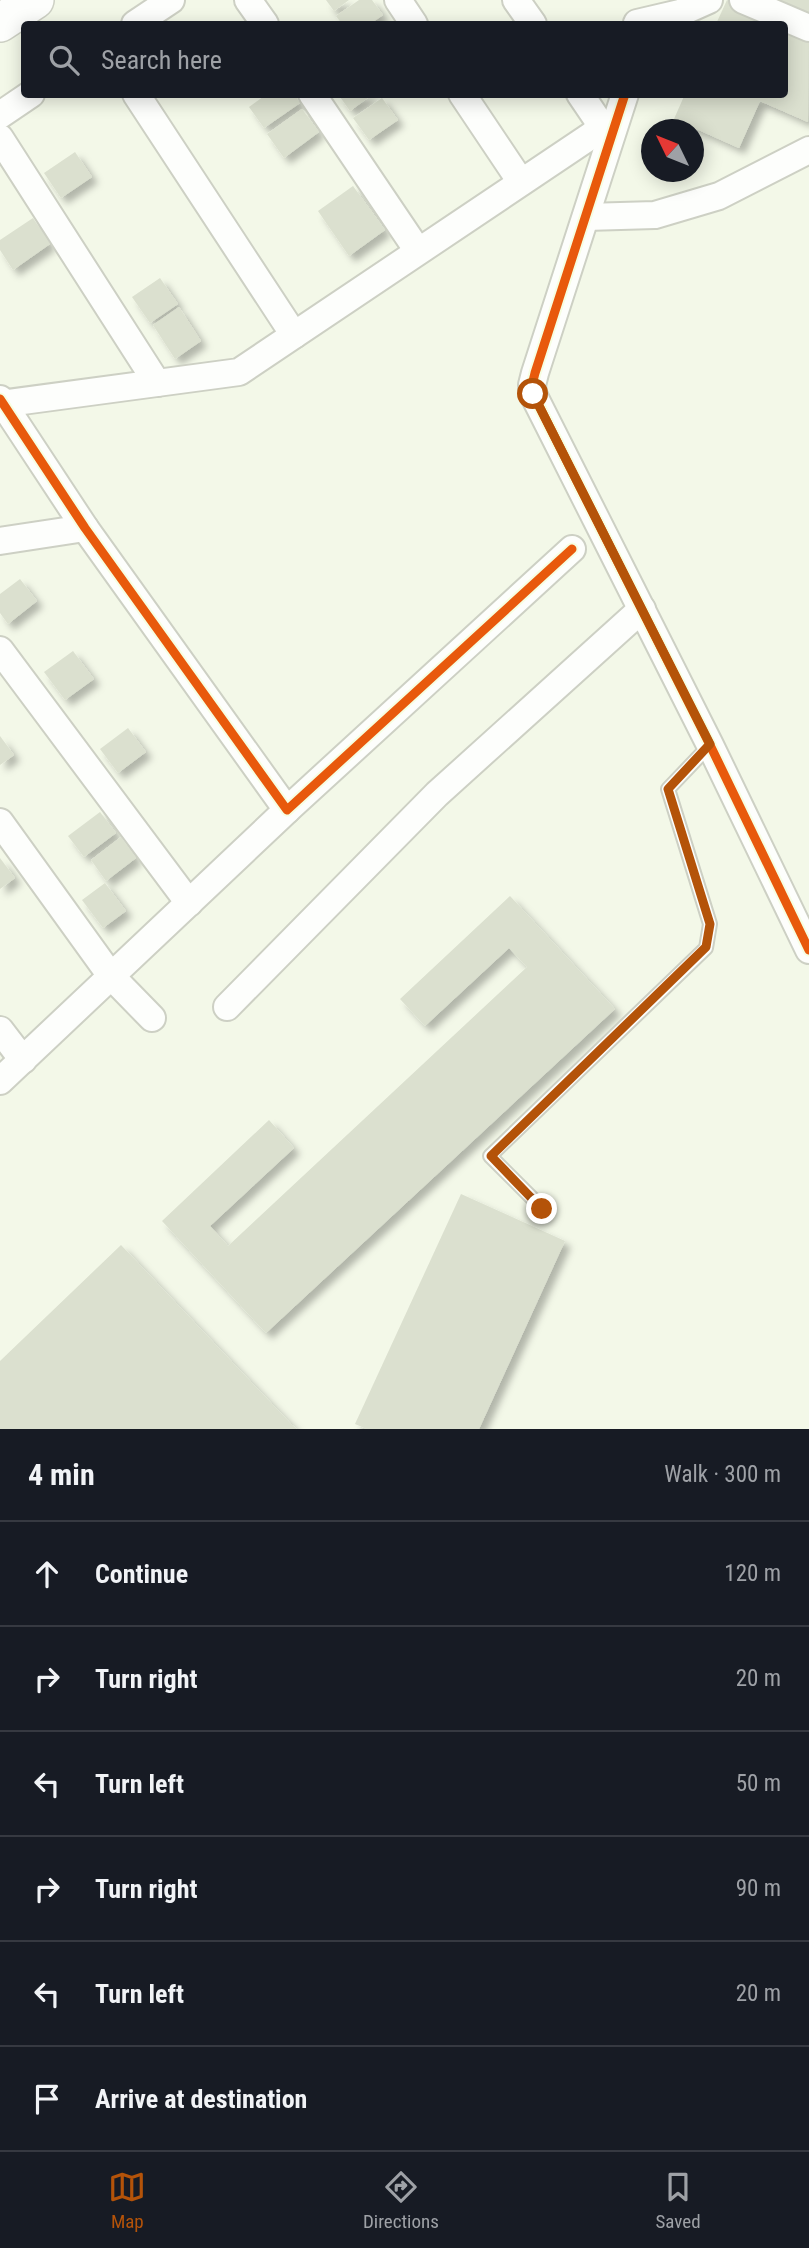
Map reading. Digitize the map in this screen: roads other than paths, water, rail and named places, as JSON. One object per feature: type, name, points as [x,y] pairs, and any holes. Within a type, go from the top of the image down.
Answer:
[{"type":"street","points":[[0,23],[35,0]]},
{"type":"street","points":[[140,21],[171,0]]},
{"type":"street","points":[[248,0],[263,21]]},
{"type":"street","points":[[398,0],[412,21]]},
{"type":"street","points":[[516,0],[531,21]]},
{"type":"street","points":[[642,16],[680,13],[709,0]]},
{"type":"street","points":[[743,0],[809,28]]},
{"type":"street","points":[[0,115],[25,98]]},
{"type":"street","points":[[139,98],[294,335]]},
{"type":"street","points":[[315,98],[418,251]]},
{"type":"street","points":[[465,98],[521,181]]},
{"type":"street","points":[[287,810],[85,527],[1,402],[239,372],[595,133],[599,122],[583,98]]},
{"type":"street","points":[[624,98],[532,386],[533,394],[710,744],[809,950]]},
{"type":"street","points":[[0,138],[157,383]]},
{"type":"street","points":[[586,217],[654,215],[719,195],[809,150]]},
{"type":"street","points":[[0,541],[85,527]]},
{"type":"street","points":[[0,1082],[287,810],[572,549]]},
{"type":"street","points":[[228,1007],[437,794],[642,609]]},
{"type":"street","points":[[0,650],[189,902]]},
{"type":"street","points":[[0,822],[111,976],[152,1018]]},
{"type":"street","points":[[0,1030],[23,1060]]},
{"type":"lane","points":[[542,1209],[491,1156],[706,947],[710,924],[668,789],[710,744]]}]
